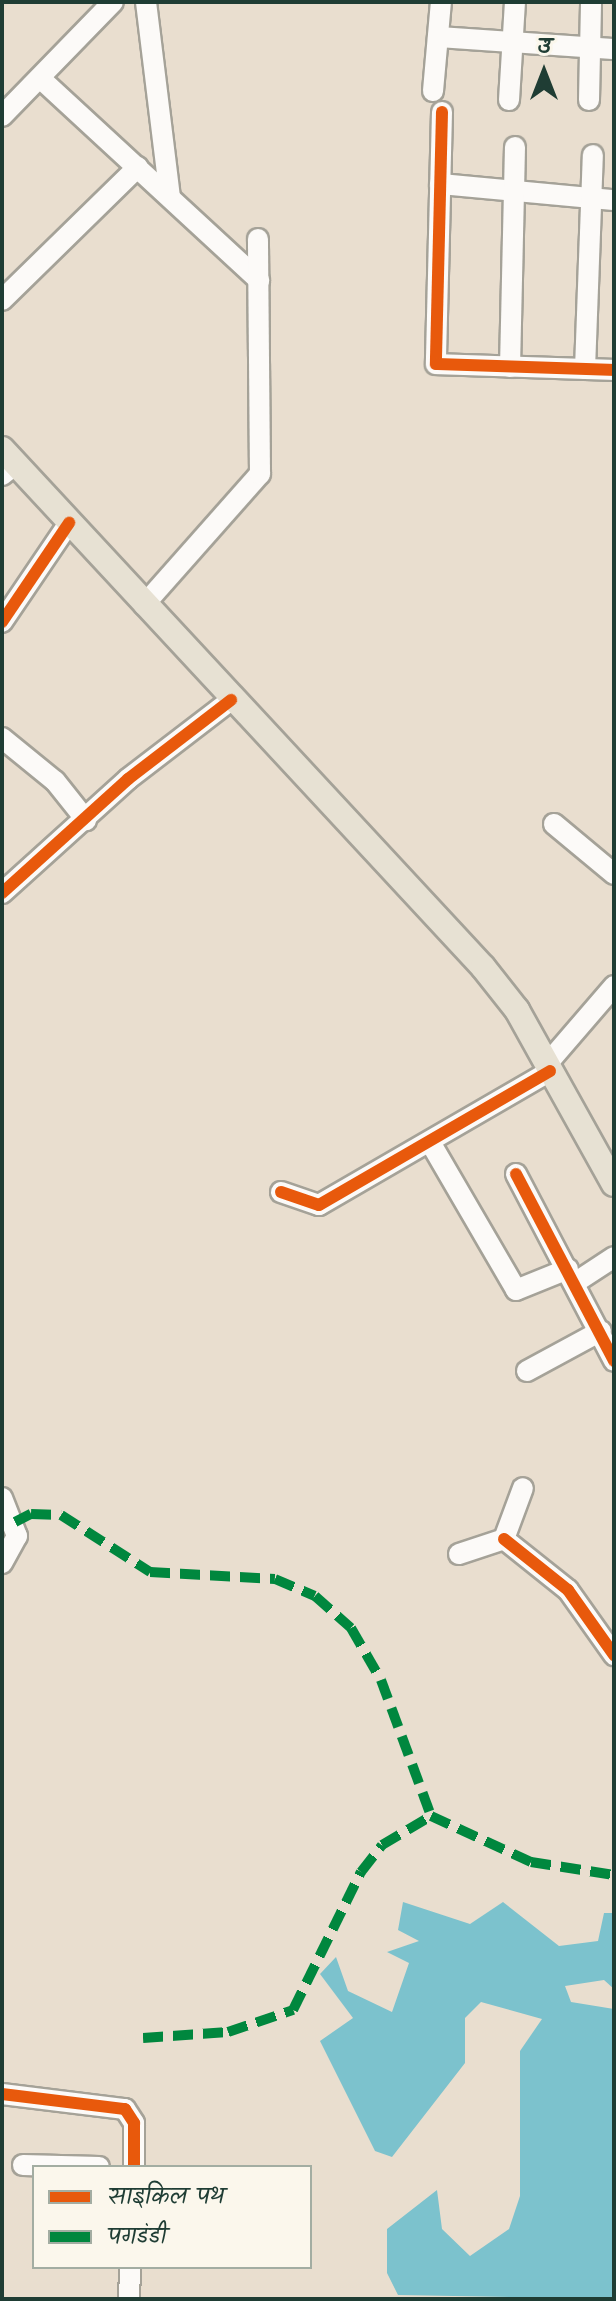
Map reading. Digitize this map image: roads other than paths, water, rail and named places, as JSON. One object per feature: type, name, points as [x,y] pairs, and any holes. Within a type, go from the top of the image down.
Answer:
[{"type":"main road","points":[[7,463],[69,523],[483,967],[549,1067],[614,1184]]},
{"type":"street","points":[[2,116],[113,2]]},
{"type":"street","points":[[146,2],[170,197]]},
{"type":"street","points":[[433,91],[441,2]]},
{"type":"street","points":[[509,100],[510,42],[515,2]]},
{"type":"street","points":[[589,100],[591,2]]},
{"type":"street","points":[[438,37],[614,49]]},
{"type":"street","points":[[41,79],[259,280]]},
{"type":"street","points":[[442,112],[436,364],[614,370]]},
{"type":"street","points":[[510,367],[515,147]]},
{"type":"street","points":[[585,369],[593,155]]},
{"type":"street","points":[[2,300],[138,167]]},
{"type":"street","points":[[440,184],[614,200]]},
{"type":"street","points":[[144,605],[260,474],[258,239]]},
{"type":"street","points":[[2,622],[69,523]]},
{"type":"street","points":[[2,893],[231,700]]},
{"type":"street","points":[[2,738],[55,781],[86,820]]},
{"type":"street","points":[[554,824],[614,874]]},
{"type":"street","points":[[281,1192],[319,1205],[430,1142],[549,1067],[614,986]]},
{"type":"street","points":[[592,1013],[614,1013]]},
{"type":"street","points":[[430,1142],[516,1290],[572,1275],[614,1257]]},
{"type":"street","points":[[516,1174],[572,1275],[614,1361]]},
{"type":"street","points":[[527,1371],[601,1331]]},
{"type":"street","points":[[504,1539],[523,1488]]},
{"type":"street","points":[[2,1498],[17,1536],[2,1563]]},
{"type":"street","points":[[459,1554],[504,1539]]},
{"type":"street","points":[[504,1539],[568,1590],[614,1655]]},
{"type":"street","points":[[2,2094],[125,2109],[134,2123],[134,2165]]},
{"type":"street","points":[[23,2165],[32,2165]]},
{"type":"street","points":[[129,2299],[130,2269]]},
{"type":"water","points":[[403,1902],[470,1924],[503,1902],[559,1946],[598,1941],[604,1913],[614,1913],[614,1989],[604,1980],[565,1986],[571,2002],[614,2009],[614,2299],[398,2295],[387,2273],[387,2229],[437,2190],[442,2229],[470,2256],[509,2229],[520,2196],[520,2051],[542,2019],[481,2002],[465,2018],[465,2063],[392,2157],[375,2151],[320,2041],[353,2018],[320,1974],[336,1957],[348,1991],[392,2012],[409,1963],[387,1952],[419,1941],[398,1930]]}]
